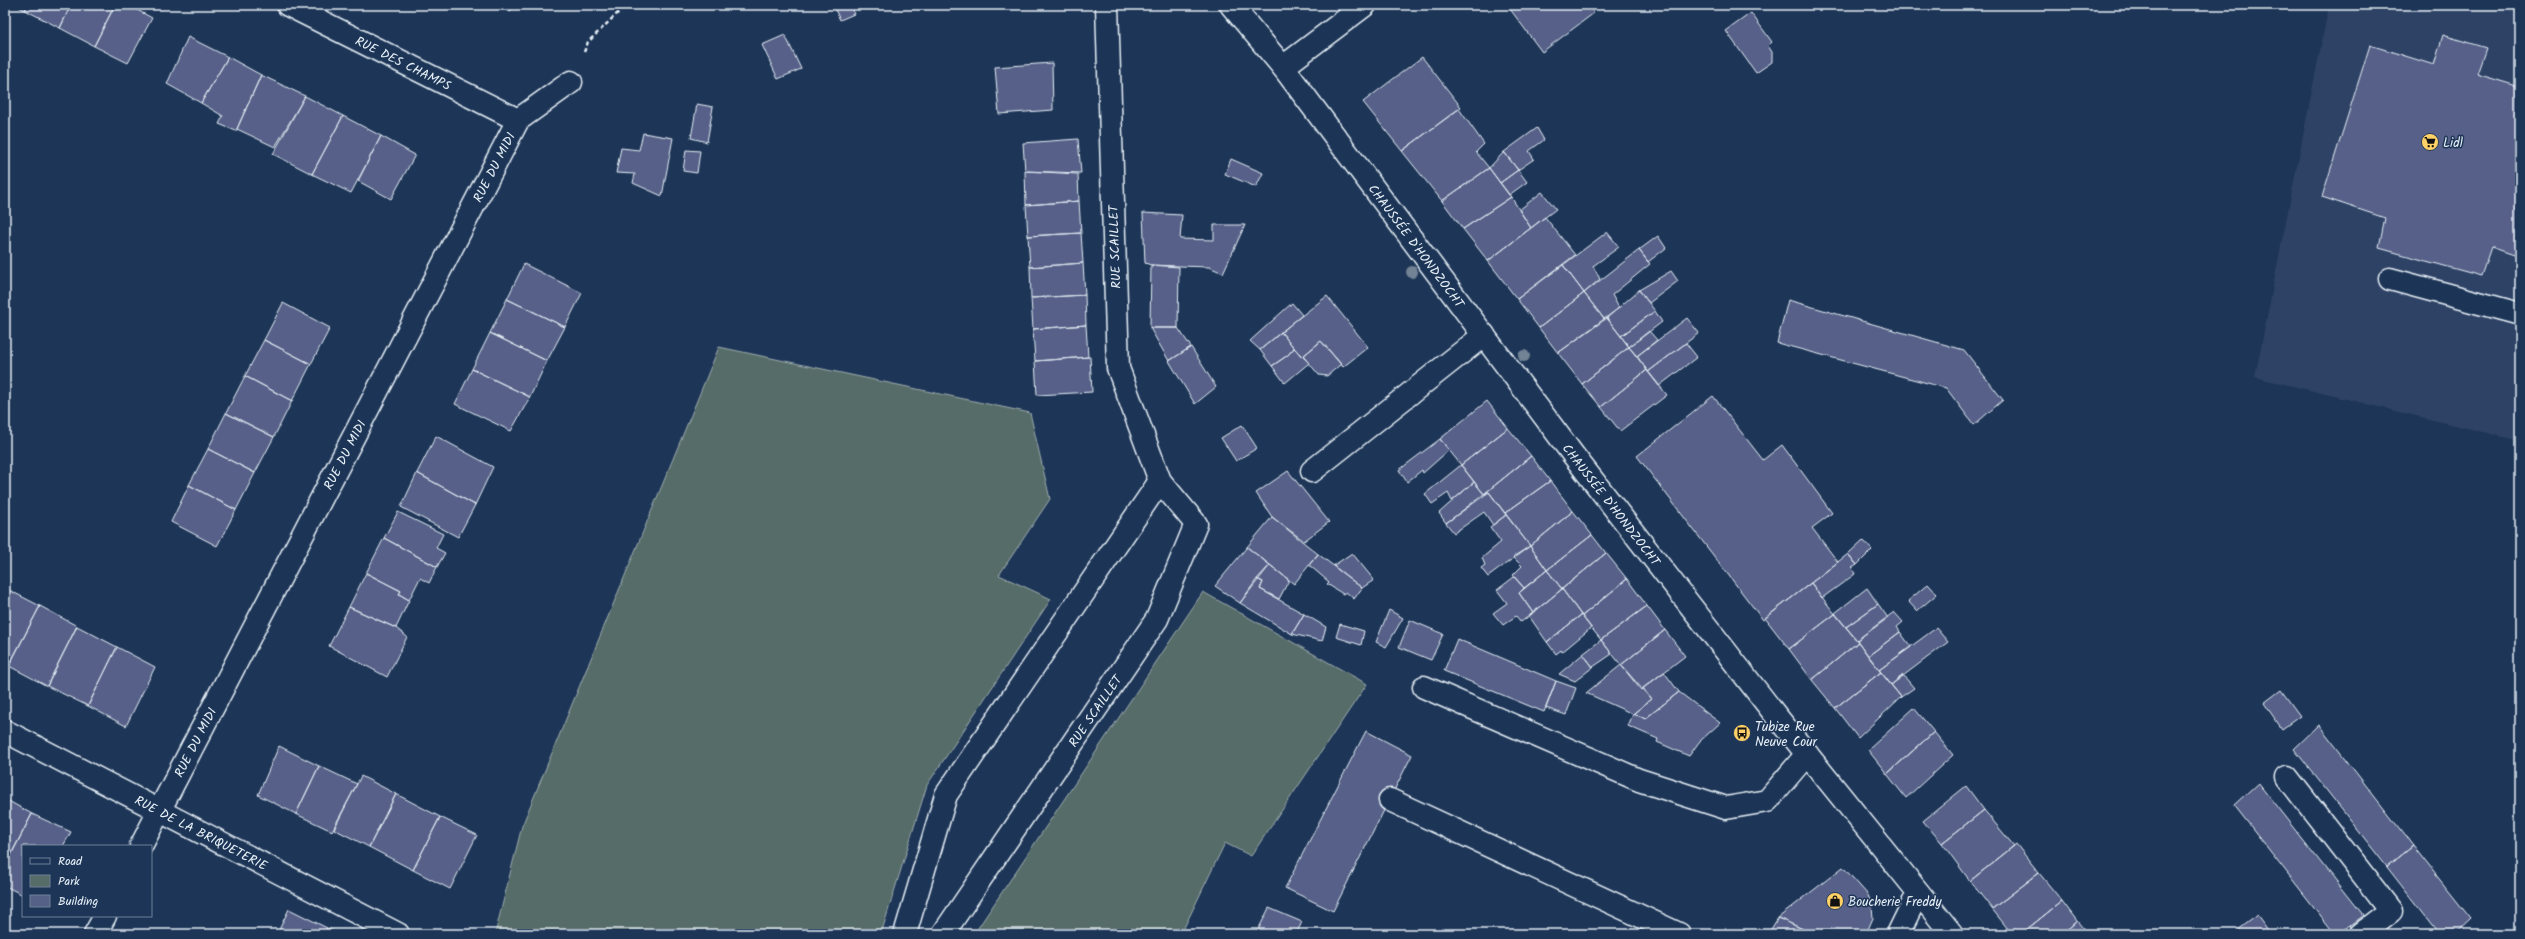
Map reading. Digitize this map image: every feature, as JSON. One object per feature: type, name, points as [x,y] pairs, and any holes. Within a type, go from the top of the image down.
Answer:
[{"type":"street","name":"RUE DES CHAMPS","points":[[288,5],[518,120]]},
{"type":"street","name":"RUE SCAILLET","points":[[943,934],[1157,619],[1196,524],[1160,481],[1118,368],[1107,5]]},
{"type":"street","name":"CHAUSSÉE D'HONDZOCHT","points":[[1231,5],[1283,67],[1574,456],[1807,754],[1952,934]]},
{"type":"street","points":[[1283,67],[1365,5]]},
{"type":"street","name":"RUE DU MIDI","points":[[142,845],[518,120],[571,82]]},
{"type":"street","points":[[2390,279],[2520,314]]},
{"type":"street","points":[[1312,471],[1484,335]]},
{"type":"street","points":[[905,934],[946,795],[1160,481]]},
{"type":"street","points":[[1424,687],[1640,780],[1726,808],[1766,801],[1807,754]]},
{"type":"street","name":"RUE DE LA BRIQUETERIE","points":[[5,731],[398,934]]},
{"type":"street","points":[[2287,777],[2391,911],[2361,934]]},
{"type":"street","points":[[1390,800],[1679,934]]},
{"type":"street","points":[[1898,934],[1918,893]]},
{"type":"street","points":[[95,934],[104,917]]},
{"type":"path","points":[[571,82],[588,42],[626,5]]},
{"type":"shaded area","points":[[2329,5],[2520,5],[2520,441],[2255,377]]},
{"type":"shaded area","points":[[2520,836],[2520,871],[2514,869]]},
{"type":"green space","points":[[719,347],[1030,413],[1050,499],[999,575],[1051,599],[927,785],[881,934],[495,934],[522,826]]},
{"type":"green space","points":[[1203,592],[1367,684],[1251,856],[1225,843],[1181,934],[974,934]]},
{"type":"building","points":[[15,5],[27,5],[25,10]]},
{"type":"building","points":[[27,5],[71,5],[60,28],[25,10]]},
{"type":"building","points":[[71,5],[115,5],[94,46],[60,28]]},
{"type":"building","points":[[115,5],[128,5],[152,18],[128,63],[94,46]]},
{"type":"building","points":[[496,5],[514,5],[510,12]]},
{"type":"building","points":[[833,5],[850,5],[854,14],[840,20]]},
{"type":"building","points":[[1507,5],[1588,5],[1594,13],[1542,52]]},
{"type":"building","points":[[1751,13],[1772,42],[1768,46],[1772,52],[1772,62],[1756,73],[1726,31]]},
{"type":"building","points":[[785,35],[801,69],[778,79],[762,45]]},
{"type":"building","name":"Lidl","points":[[2443,35],[2486,48],[2477,74],[2520,87],[2520,257],[2491,247],[2481,276],[2379,248],[2385,218],[2322,197],[2370,45],[2434,65]]},
{"type":"building","points":[[188,37],[228,57],[201,103],[167,84]]},
{"type":"building","points":[[228,57],[261,75],[236,131],[219,124],[223,116],[201,103]]},
{"type":"building","points":[[1422,57],[1461,107],[1402,151],[1363,102]]},
{"type":"building","points":[[1052,63],[1053,110],[999,114],[995,67]]},
{"type":"building","points":[[261,75],[305,96],[275,147],[237,129]]},
{"type":"building","points":[[305,96],[343,116],[312,174],[273,154]]},
{"type":"building","points":[[697,104],[713,107],[707,142],[691,138]]},
{"type":"building","points":[[1459,109],[1484,144],[1476,152],[1489,168],[1442,201],[1402,151]]},
{"type":"building","points":[[343,116],[381,136],[351,193],[312,174]]},
{"type":"building","points":[[1537,128],[1544,140],[1529,151],[1534,159],[1518,170],[1504,152]]},
{"type":"building","points":[[643,133],[673,138],[662,196],[633,183],[635,174],[616,173],[621,148],[639,150]]},
{"type":"building","points":[[381,136],[415,155],[391,199],[358,181]]},
{"type":"building","points":[[1078,139],[1081,173],[1025,171],[1023,143]]},
{"type":"building","points":[[686,150],[700,151],[697,173],[683,171]]},
{"type":"building","points":[[1504,152],[1518,170],[1500,183],[1489,168]]},
{"type":"building","points":[[1231,159],[1263,173],[1256,187],[1225,174]]},
{"type":"building","points":[[1489,168],[1511,197],[1463,229],[1442,201]]},
{"type":"building","points":[[1518,170],[1527,182],[1509,195],[1500,183]]},
{"type":"building","points":[[1025,171],[1078,174],[1079,201],[1026,205]]},
{"type":"building","points":[[1542,192],[1556,209],[1531,228],[1519,210]]},
{"type":"building","points":[[1511,197],[1531,228],[1488,261],[1463,229]]},
{"type":"building","points":[[1079,201],[1081,233],[1028,236],[1026,205]]},
{"type":"building","points":[[1143,213],[1182,215],[1180,239],[1214,240],[1214,225],[1245,225],[1223,273],[1209,267],[1151,265],[1145,263]]},
{"type":"building","points":[[1545,217],[1575,255],[1517,299],[1488,261]]},
{"type":"building","points":[[1607,232],[1619,247],[1593,266],[1600,279],[1584,293],[1563,265]]},
{"type":"building","points":[[1081,233],[1083,263],[1030,267],[1028,236]]},
{"type":"building","points":[[1658,236],[1666,248],[1648,262],[1639,250]]},
{"type":"building","points":[[1639,250],[1650,264],[1612,295],[1619,308],[1604,319],[1584,293]]},
{"type":"building","points":[[1083,263],[1085,295],[1031,298],[1030,267]]},
{"type":"building","points":[[524,264],[582,293],[565,327],[507,299]]},
{"type":"building","points":[[1151,265],[1179,267],[1178,328],[1150,328]]},
{"type":"building","points":[[1563,265],[1584,293],[1539,328],[1517,299]]},
{"type":"building","points":[[1671,271],[1678,281],[1649,303],[1639,290]]},
{"type":"building","points":[[1639,290],[1655,311],[1621,336],[1607,318]]},
{"type":"building","points":[[1584,293],[1604,319],[1558,353],[1539,328]]},
{"type":"building","points":[[1085,295],[1086,325],[1033,329],[1031,298]]},
{"type":"building","points":[[1327,296],[1368,347],[1343,367],[1321,341],[1302,357],[1281,332]]},
{"type":"building","points":[[507,299],[565,327],[547,361],[490,333]]},
{"type":"building","points":[[1788,300],[1964,350],[2003,400],[1974,425],[1946,388],[1777,343]]},
{"type":"building","points":[[283,303],[330,328],[311,364],[264,340]]},
{"type":"building","points":[[1292,303],[1302,315],[1260,350],[1250,341]]},
{"type":"building","points":[[1655,311],[1662,322],[1629,347],[1621,336]]},
{"type":"building","points":[[1607,318],[1629,347],[1582,384],[1558,353]]},
{"type":"building","points":[[1687,318],[1699,333],[1648,372],[1637,356]]},
{"type":"building","points":[[1086,325],[1088,357],[1035,361],[1033,329]]},
{"type":"building","points":[[1150,328],[1178,328],[1191,347],[1169,361]]},
{"type":"building","points":[[1649,331],[1657,340],[1637,356],[1629,347]]},
{"type":"building","points":[[1281,332],[1294,348],[1288,355],[1272,366],[1260,350]]},
{"type":"building","points":[[490,333],[547,361],[530,397],[472,369]]},
{"type":"building","points":[[264,340],[311,364],[292,401],[245,376]]},
{"type":"building","points":[[1321,341],[1341,364],[1327,376],[1319,375],[1303,356]]},
{"type":"building","points":[[1686,343],[1697,357],[1659,386],[1648,372]]},
{"type":"building","points":[[1191,347],[1216,387],[1195,404],[1169,361]]},
{"type":"building","points":[[1629,347],[1647,370],[1601,407],[1582,384]]},
{"type":"building","points":[[1294,348],[1309,363],[1285,383],[1272,366],[1288,355]]},
{"type":"building","points":[[1090,357],[1092,392],[1037,395],[1035,361]]},
{"type":"building","points":[[472,369],[530,397],[511,431],[455,404]]},
{"type":"building","points":[[1647,370],[1667,395],[1620,431],[1601,407]]},
{"type":"building","points":[[245,376],[292,401],[274,437],[226,413]]},
{"type":"building","points":[[1713,396],[1763,460],[1782,445],[1832,513],[1812,528],[1838,562],[1763,620],[1637,456]]},
{"type":"building","points":[[1487,401],[1508,428],[1461,465],[1440,439]]},
{"type":"building","points":[[226,413],[274,437],[255,473],[208,449]]},
{"type":"building","points":[[1242,425],[1257,448],[1236,461],[1221,438]]},
{"type":"building","points":[[1508,428],[1531,456],[1484,494],[1461,465]]},
{"type":"building","points":[[436,436],[493,467],[475,505],[417,473]]},
{"type":"building","points":[[1440,439],[1449,450],[1423,473],[1422,470],[1407,482],[1399,470]]},
{"type":"building","points":[[208,449],[255,473],[236,510],[189,485]]},
{"type":"building","points":[[1531,456],[1550,481],[1505,513],[1489,492],[1484,494]]},
{"type":"building","points":[[1461,465],[1474,482],[1452,501],[1448,493],[1432,504],[1425,494]]},
{"type":"building","points":[[1288,471],[1329,522],[1304,541],[1272,517],[1256,493]]},
{"type":"building","points":[[417,473],[475,505],[458,537],[401,507]]},
{"type":"building","points":[[1550,481],[1573,511],[1530,546],[1505,513]]},
{"type":"building","points":[[1474,482],[1484,494],[1446,523],[1439,513]]},
{"type":"building","points":[[189,485],[236,510],[217,546],[171,522]]},
{"type":"building","points":[[1489,492],[1506,515],[1493,525],[1484,512],[1454,533],[1446,523]]},
{"type":"building","points":[[1573,511],[1592,535],[1547,570],[1530,546]]},
{"type":"building","points":[[398,512],[443,534],[436,548],[445,553],[437,567],[384,538]]},
{"type":"building","points":[[1506,515],[1530,546],[1488,577],[1481,568],[1485,565],[1482,558],[1501,542],[1490,527]]},
{"type":"building","points":[[1272,517],[1318,554],[1294,584],[1247,547]]},
{"type":"building","points":[[1592,535],[1606,553],[1562,589],[1547,570]]},
{"type":"building","points":[[384,538],[437,567],[429,583],[420,578],[409,600],[399,594],[401,591],[366,573]]},
{"type":"building","points":[[1863,540],[1872,550],[1857,565],[1848,554]]},
{"type":"building","points":[[1530,546],[1547,570],[1524,588],[1513,575],[1522,566],[1513,557]]},
{"type":"building","points":[[1247,547],[1270,565],[1240,603],[1215,586]]},
{"type":"building","points":[[1352,553],[1374,580],[1362,588],[1333,566]]},
{"type":"building","points":[[1606,553],[1627,579],[1582,616],[1562,589]]},
{"type":"building","points":[[1318,554],[1362,588],[1354,599],[1346,592],[1343,594],[1327,584],[1329,582],[1309,565]]},
{"type":"building","points":[[1848,554],[1857,565],[1852,568],[1855,574],[1822,598],[1811,583]]},
{"type":"building","points":[[1270,565],[1289,580],[1279,599],[1260,589],[1263,582],[1257,579]]},
{"type":"building","points":[[1547,570],[1562,589],[1533,613],[1519,593]]},
{"type":"building","points":[[366,573],[401,591],[399,594],[409,600],[396,628],[349,607]]},
{"type":"building","points":[[1514,577],[1524,588],[1519,593],[1533,613],[1521,622],[1516,616],[1503,625],[1493,613],[1507,603],[1497,590]]},
{"type":"building","points":[[1257,579],[1263,582],[1260,589],[1304,614],[1292,634],[1240,603]]},
{"type":"building","points":[[1627,579],[1647,606],[1601,640],[1582,616]]},
{"type":"building","points":[[1811,583],[1835,614],[1789,649],[1765,618]]},
{"type":"building","points":[[1928,584],[1937,594],[1917,611],[1908,601]]},
{"type":"building","points":[[5,588],[40,606],[9,665],[5,662]]},
{"type":"building","points":[[1867,588],[1878,604],[1846,627],[1835,613]]},
{"type":"building","points":[[1562,589],[1581,615],[1547,642],[1529,616]]},
{"type":"building","points":[[1878,604],[1888,618],[1857,640],[1846,627]]},
{"type":"building","points":[[40,606],[77,626],[47,686],[9,666]]},
{"type":"building","points":[[1647,606],[1665,630],[1621,665],[1601,640]]},
{"type":"building","points":[[349,607],[396,628],[407,637],[387,677],[329,646]]},
{"type":"building","points":[[1389,610],[1403,618],[1386,647],[1376,642]]},
{"type":"building","points":[[1894,612],[1903,622],[1897,627],[1900,632],[1868,656],[1857,640]]},
{"type":"building","points":[[1304,614],[1326,627],[1322,641],[1292,634]]},
{"type":"building","points":[[1835,614],[1858,642],[1812,680],[1789,649]]},
{"type":"building","points":[[1581,615],[1591,628],[1562,652],[1561,650],[1556,654],[1547,642]]},
{"type":"building","points":[[1410,620],[1443,634],[1431,660],[1399,647]]},
{"type":"building","points":[[1340,624],[1364,631],[1361,645],[1336,637]]},
{"type":"building","points":[[77,626],[117,647],[88,706],[47,686]]},
{"type":"building","points":[[1936,628],[1948,642],[1891,685],[1879,670]]},
{"type":"building","points":[[1665,630],[1685,656],[1641,690],[1621,665]]},
{"type":"building","points":[[1900,632],[1911,647],[1879,670],[1868,656]]},
{"type":"building","points":[[1457,639],[1556,681],[1544,712],[1444,671]]},
{"type":"building","points":[[1601,640],[1612,654],[1593,667],[1583,654]]},
{"type":"building","points":[[1858,642],[1881,672],[1835,708],[1812,680]]},
{"type":"building","points":[[117,647],[155,667],[126,726],[88,706]]},
{"type":"building","points":[[1583,654],[1593,667],[1575,681],[1559,674]]},
{"type":"building","points":[[1621,665],[1651,699],[1633,714],[1586,693]]},
{"type":"building","points":[[1664,672],[1679,692],[1646,718],[1633,714],[1651,699],[1643,688]]},
{"type":"building","points":[[1881,672],[1901,697],[1858,738],[1835,708]]},
{"type":"building","points":[[1903,675],[1914,688],[1901,697],[1891,685]]},
{"type":"building","points":[[1556,681],[1576,688],[1566,715],[1546,708]]},
{"type":"building","points":[[2281,690],[2300,716],[2282,729],[2264,703]]},
{"type":"building","points":[[1679,692],[1720,723],[1699,742],[1689,756],[1657,742],[1658,739],[1628,726],[1633,714],[1646,718]]},
{"type":"building","points":[[1914,708],[1934,732],[1887,774],[1868,750]]},
{"type":"building","points":[[2319,725],[2413,846],[2387,867],[2294,749]]},
{"type":"building","points":[[1366,731],[1412,755],[1333,911],[1285,888]]},
{"type":"building","points":[[1934,732],[1953,755],[1906,798],[1887,774]]},
{"type":"building","points":[[279,746],[319,766],[296,814],[258,795]]},
{"type":"building","points":[[319,766],[357,784],[332,831],[296,814]]},
{"type":"building","points":[[361,776],[396,794],[369,847],[334,829]]},
{"type":"building","points":[[2258,783],[2363,916],[2339,934],[2335,934],[2234,805]]},
{"type":"building","points":[[1966,786],[1984,810],[1942,843],[1923,821]]},
{"type":"building","points":[[396,794],[440,817],[413,870],[369,847]]},
{"type":"building","points":[[5,799],[32,814],[8,860],[5,858]]},
{"type":"building","points":[[1984,810],[2014,846],[1970,881],[1942,843]]},
{"type":"building","points":[[32,814],[71,832],[64,845],[22,845],[22,894],[5,886],[5,867]]},
{"type":"building","points":[[440,817],[477,835],[450,889],[413,870]]},
{"type":"building","points":[[2016,844],[2039,873],[1992,909],[1970,881]]},
{"type":"building","points":[[2413,846],[2471,919],[2455,934],[2439,934],[2387,867]]},
{"type":"building","name":"Boucherie Freddy","points":[[1843,867],[1868,895],[1872,906],[1873,918],[1866,934],[1814,934],[1778,918]]},
{"type":"building","points":[[2039,873],[2062,901],[2021,934],[2012,934],[1992,909]]},
{"type":"building","points":[[2062,901],[2077,921],[2062,934],[2021,934]]},
{"type":"building","points":[[1269,908],[1302,922],[1296,934],[1256,934]]},
{"type":"building","points":[[289,909],[327,928],[324,934],[277,934]]},
{"type":"building","points":[[2257,915],[2271,934],[2240,934],[2237,930]]},
{"type":"building","points":[[1778,918],[1814,934],[1768,934]]},
{"type":"building","points":[[2077,921],[2088,934],[2062,934]]},
{"type":"building","points":[[327,928],[339,934],[324,934]]},
{"type":"place","name":"Lidl","points":[[2430,142]]},
{"type":"place","name":"Tubize Rue Neuve Cour","points":[[1742,733]]},
{"type":"place","name":"Boucherie Freddy","points":[[1835,901]]}]
